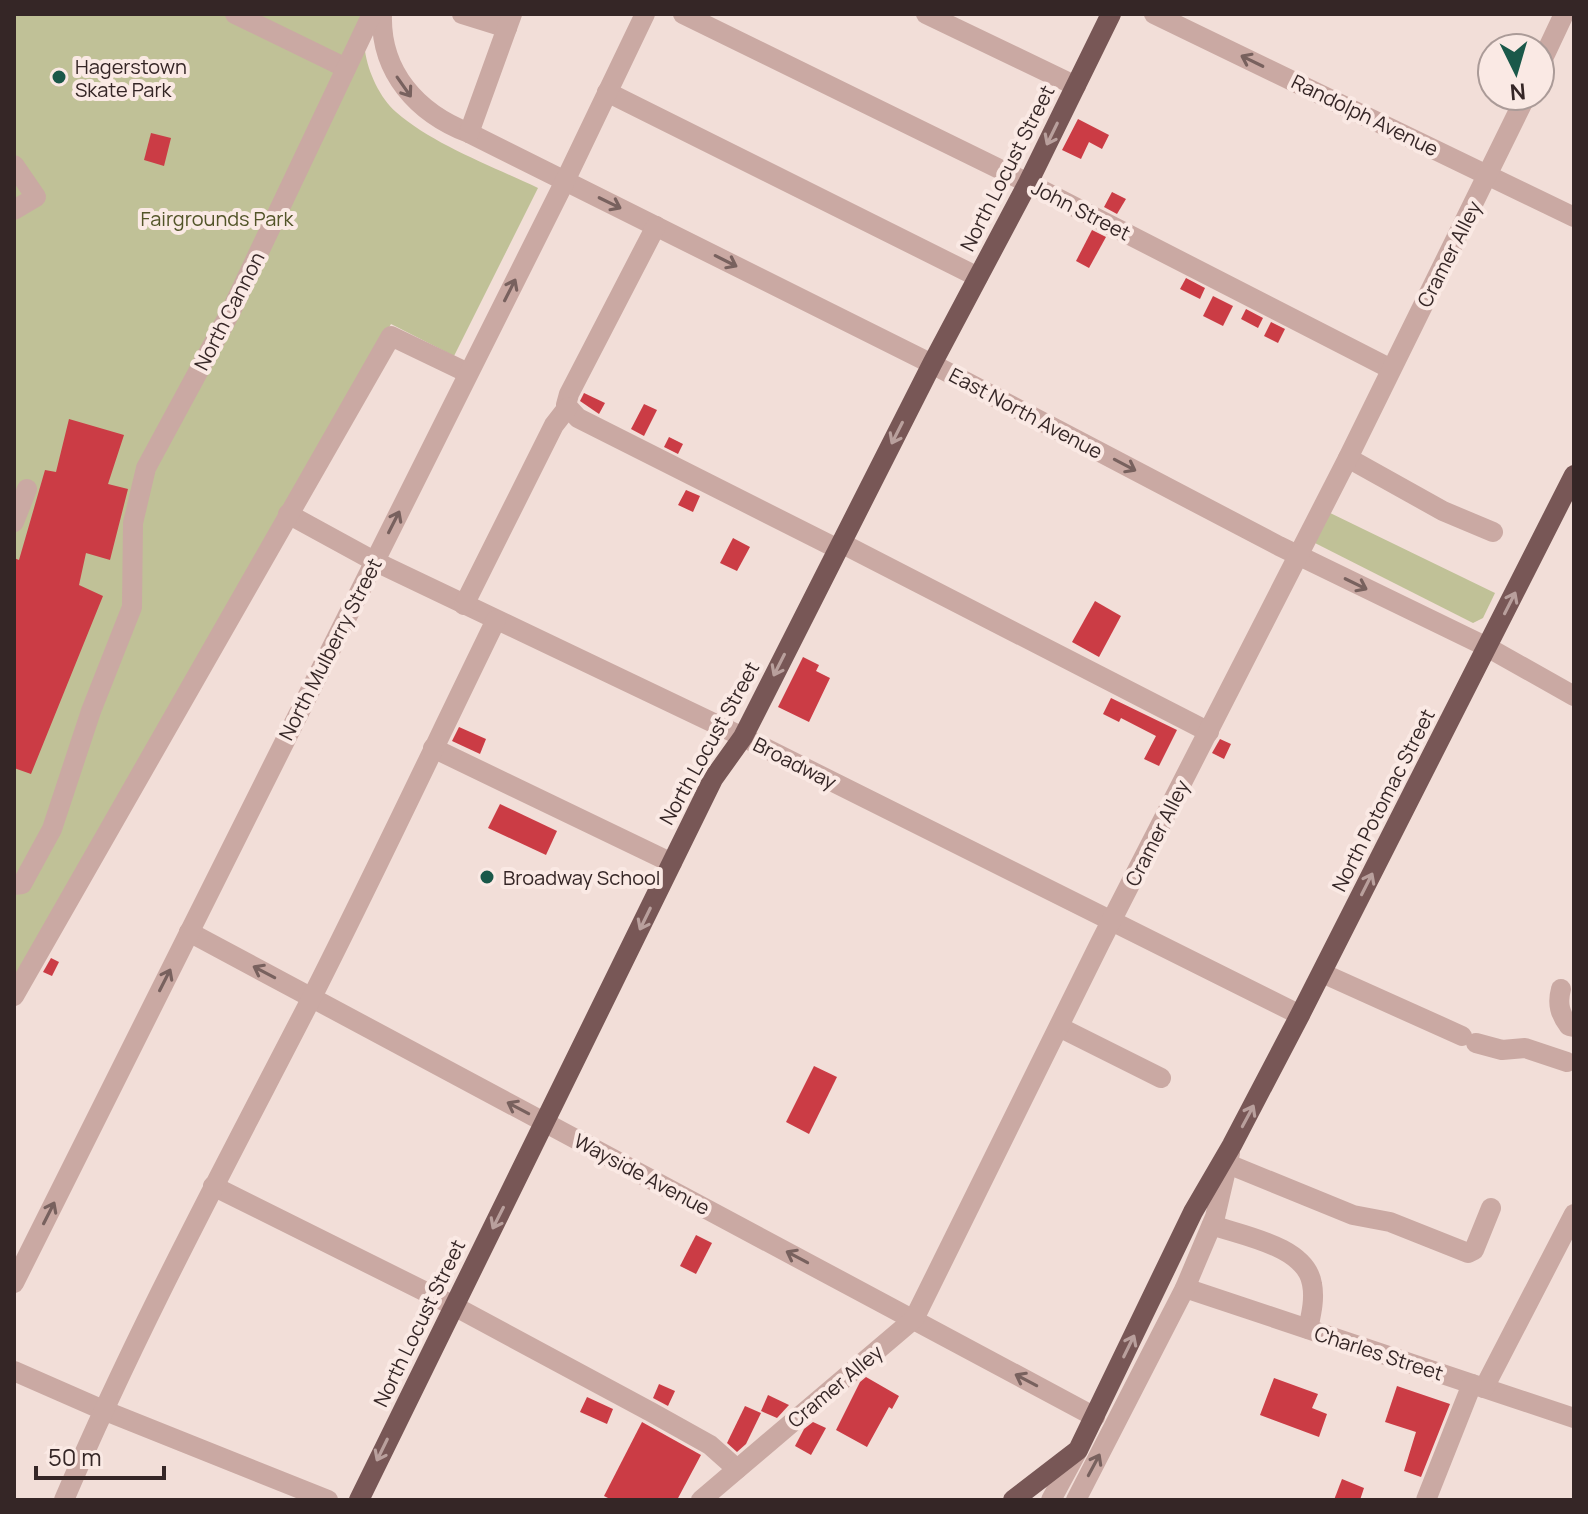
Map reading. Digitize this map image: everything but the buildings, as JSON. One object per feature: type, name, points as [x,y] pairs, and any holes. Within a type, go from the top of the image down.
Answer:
[{"type":"main road","name":"North Locust Street","points":[[359,1500],[713,779],[743,737],[932,364],[1028,183],[1111,14]]},
{"type":"main road","name":"North Potomac Street","points":[[1078,1450],[1193,1212],[1230,1154],[1574,475]]},
{"type":"main road","points":[[1013,1500],[1078,1450]]},
{"type":"street","points":[[235,14],[346,68]]},
{"type":"street","name":"North Cannon","points":[[14,885],[22,884],[52,829],[91,711],[132,607],[133,523],[146,468],[231,311],[372,14]]},
{"type":"street","name":"East North Avenue","points":[[382,14],[388,60],[407,94],[443,123],[469,133],[932,364],[1298,556],[1487,647],[1574,696]]},
{"type":"street","points":[[462,14],[509,21],[469,133]]},
{"type":"street","name":"North Mulberry Street","points":[[14,1283],[565,181],[645,14]]},
{"type":"street","name":"John Street","points":[[683,14],[1028,183],[1391,369]]},
{"type":"street","points":[[926,14],[1076,86]]},
{"type":"street","name":"Randolph Avenue","points":[[1154,14],[1574,217]]},
{"type":"street","points":[[607,92],[978,277]]},
{"type":"street","name":"Cramer Alley","points":[[701,1500],[914,1319],[1348,458],[1518,112]]},
{"type":"street","points":[[14,165],[36,197],[14,210]]},
{"type":"street","points":[[464,605],[554,425],[568,407],[569,394],[656,226]]},
{"type":"street","points":[[14,996],[391,336],[468,373]]},
{"type":"street","points":[[568,407],[578,418],[1209,732]]},
{"type":"street","points":[[1348,458],[1443,511],[1493,532]]},
{"type":"street","points":[[14,522],[27,489]]},
{"type":"street","name":"Broadway","points":[[288,514],[374,561],[743,737],[1300,1015]]},
{"type":"street","points":[[64,1500],[103,1410],[496,620]]},
{"type":"street","points":[[433,748],[672,863]]},
{"type":"street","name":"Wayside Avenue","points":[[189,932],[1095,1417]]},
{"type":"street","points":[[1322,973],[1469,1039],[1502,1050],[1525,1048],[1567,1062]]},
{"type":"street","points":[[1561,989],[1558,1000],[1562,1015],[1569,1026],[1574,1027]]},
{"type":"street","points":[[1059,1027],[1161,1078]]},
{"type":"street","points":[[1230,1154],[1353,1215],[1390,1222],[1468,1253],[1474,1250],[1491,1208]]},
{"type":"street","name":"North Potomac Street","points":[[1076,1500],[1185,1288],[1212,1225],[1230,1154]]},
{"type":"street","points":[[213,1186],[454,1306],[710,1445],[737,1469]]},
{"type":"street","points":[[1426,1500],[1478,1386],[1574,1214]]},
{"type":"street","points":[[1212,1225],[1284,1249],[1299,1261],[1313,1286],[1308,1329]]},
{"type":"street","name":"Charles Street","points":[[1185,1288],[1574,1418]]},
{"type":"street","points":[[14,1371],[328,1500]]},
{"type":"street","points":[[1051,1500],[1078,1450]]},
{"type":"green space","name":"Fairgrounds Park","points":[[14,14],[365,14],[367,59],[372,76],[390,106],[411,124],[445,145],[538,188],[454,356],[391,324],[14,978]]},
{"type":"green space","points":[[1324,510],[1495,593],[1483,618],[1473,623],[1309,540]]},
{"type":"place","name":"Hagerstown Skate Park","points":[[59,77]]},
{"type":"place","name":"Broadway School","points":[[487,877]]}]
